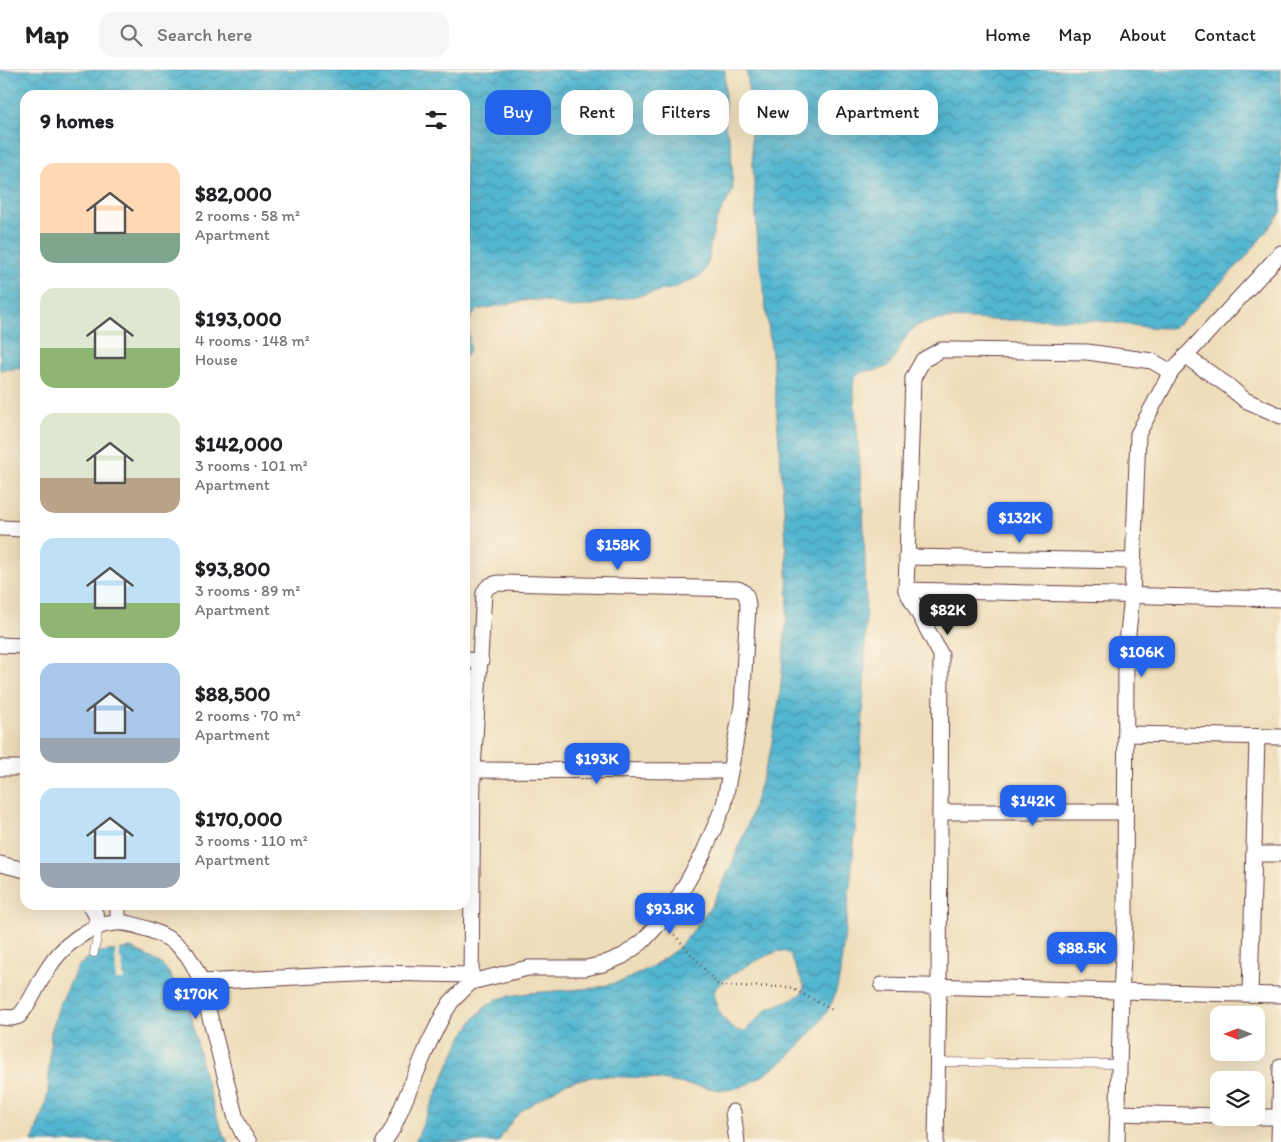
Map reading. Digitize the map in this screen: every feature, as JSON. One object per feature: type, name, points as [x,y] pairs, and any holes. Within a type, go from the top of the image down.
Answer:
[{"type":"street","points":[[1117,1142],[1121,990],[1125,921],[1126,652],[1132,596],[1138,434],[1172,372],[1281,253]]},
{"type":"street","points":[[936,1142],[941,655],[906,590],[913,378],[923,360],[941,350],[1087,352],[1152,361],[1172,372]]},
{"type":"street","points":[[1186,356],[1245,400],[1281,416]]},
{"type":"street","points":[[0,528],[20,529]]},
{"type":"street","points":[[907,557],[1132,562]]},
{"type":"street","points":[[201,982],[375,973],[471,979],[528,968],[568,969],[594,966],[623,956],[642,942],[670,912],[703,854],[724,805],[742,705],[748,606],[746,594],[738,589],[498,583],[486,587],[484,593],[481,661],[470,761]]},
{"type":"street","points":[[906,590],[1281,599]]},
{"type":"street","points":[[0,646],[20,646]]},
{"type":"street","points":[[470,660],[481,661]]},
{"type":"street","points":[[1127,734],[1281,737]]},
{"type":"street","points":[[1250,994],[1257,737]]},
{"type":"street","points":[[0,768],[20,768]]},
{"type":"street","points":[[470,770],[730,771]]},
{"type":"street","points":[[940,812],[1126,812]]},
{"type":"street","points":[[1254,854],[1281,854]]},
{"type":"street","points":[[0,864],[20,869]]},
{"type":"street","points":[[93,910],[99,926]]},
{"type":"street","points":[[118,910],[118,922]]},
{"type":"street","points":[[384,1142],[393,1128],[443,1015],[451,1002],[471,979],[470,910]]},
{"type":"street","points":[[0,1017],[12,1018],[19,1016],[58,955],[69,944],[99,926],[118,922],[145,928],[176,942],[197,971],[236,1119],[249,1142]]},
{"type":"street","points":[[882,985],[1281,994]]},
{"type":"street","points":[[1279,1142],[1281,1066]]},
{"type":"street","points":[[733,1112],[737,1142]]},
{"type":"street","points":[[1118,1113],[1210,1116]]},
{"type":"street","points":[[1265,1117],[1280,1118]]},
{"type":"lane","points":[[94,952],[99,926]]},
{"type":"lane","points":[[937,1062],[1119,1064]]},
{"type":"path","points":[[679,940],[719,986],[790,987],[834,1011]]},
{"type":"water","points":[[0,70],[725,70],[725,90],[643,90],[643,135],[728,135],[731,145],[733,190],[716,221],[710,245],[709,261],[702,275],[674,288],[587,306],[571,307],[540,300],[528,300],[477,310],[470,319],[470,90],[20,90],[20,368],[0,370]]},
{"type":"water","points":[[747,70],[1281,70],[1281,213],[1245,258],[1190,314],[1173,328],[1073,319],[956,319],[930,321],[909,333],[894,358],[886,367],[862,372],[855,379],[853,385],[861,473],[866,600],[861,752],[852,866],[840,974],[833,1000],[815,1028],[801,1044],[769,1072],[752,1082],[735,1088],[720,1090],[649,1078],[597,1076],[564,1084],[524,1109],[513,1119],[498,1142],[415,1142],[460,1040],[484,1008],[497,999],[510,996],[594,988],[623,981],[653,966],[677,949],[688,937],[712,905],[732,864],[750,818],[770,753],[780,695],[788,599],[785,521],[773,363],[758,249],[751,135],[808,135],[808,90],[748,90]],"holes":[[[780,951],[790,955],[804,986],[803,992],[795,998],[767,1009],[745,1031],[734,1029],[723,1017],[716,1003],[714,996],[718,985],[734,973],[774,953]]]},
{"type":"water","points":[[131,948],[160,963],[167,970],[185,999],[190,1010],[203,1070],[216,1114],[228,1142],[32,1142],[48,1092],[51,1032],[59,1006],[76,968],[94,953]]},
{"type":"pier","points":[[115,949],[119,949],[124,980],[116,980]]}]
